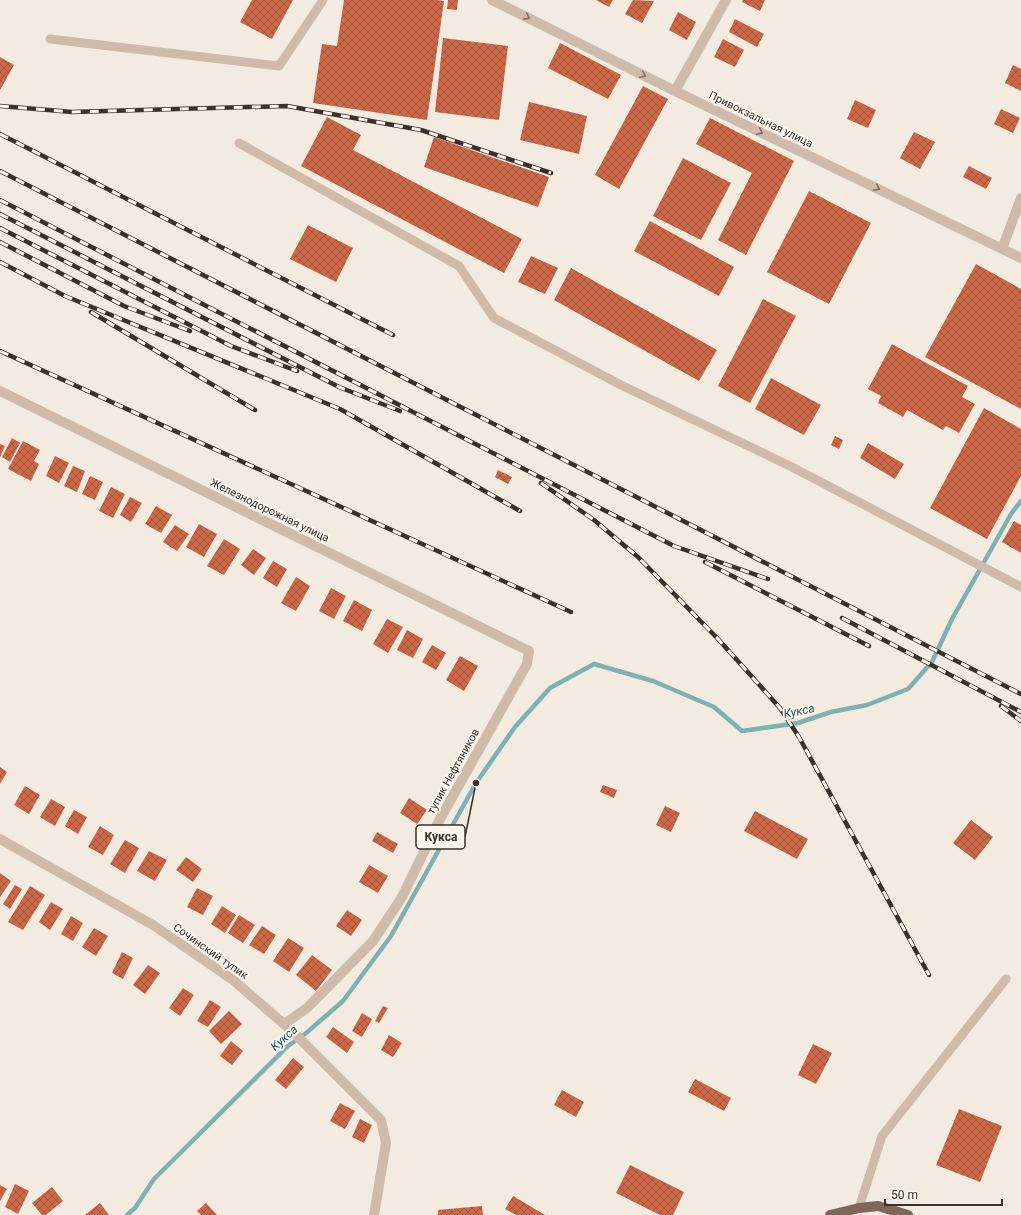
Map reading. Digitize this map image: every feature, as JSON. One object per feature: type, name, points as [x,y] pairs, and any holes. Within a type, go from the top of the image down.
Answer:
[{"type":"main road","points":[[830,1215],[859,1208],[878,1206],[908,1215]]},
{"type":"street","name":"Привокзальная улица","points":[[492,0],[674,91],[1021,258]]},
{"type":"street","points":[[674,91],[726,0]]},
{"type":"street","points":[[1002,249],[1021,198]]},
{"type":"street","name":"Железнодорожная улица","points":[[0,391],[529,651]]},
{"type":"street","name":"тупик Нефтяников","points":[[288,1027],[373,941],[402,897],[440,819],[527,664],[529,651]]},
{"type":"street","name":"Сочинский тупик","points":[[0,838],[153,925],[233,980],[305,1043],[381,1120],[386,1142],[374,1215]]},
{"type":"lane","points":[[50,39],[279,66],[323,0]]},
{"type":"lane","points":[[239,143],[459,266],[494,318],[621,385],[792,467],[1021,587]]},
{"type":"lane","points":[[859,1208],[882,1136],[1006,979]]},
{"type":"building","points":[[252,0],[293,0],[272,39],[240,22]]},
{"type":"building","points":[[344,0],[444,1],[427,120],[313,103],[322,44],[337,46]]},
{"type":"building","points":[[448,0],[458,0],[457,10],[447,9]]},
{"type":"building","points":[[596,0],[613,0],[609,7]]},
{"type":"building","points":[[633,0],[654,1],[642,23],[625,14]]},
{"type":"building","points":[[743,0],[765,0],[760,11],[742,2]]},
{"type":"building","points":[[678,12],[696,22],[687,40],[669,30]]},
{"type":"building","points":[[735,19],[764,34],[757,47],[729,32]]},
{"type":"building","points":[[443,38],[508,46],[499,120],[435,112]]},
{"type":"building","points":[[723,39],[744,50],[735,67],[714,57]]},
{"type":"building","points":[[560,43],[621,75],[608,99],[548,68]]},
{"type":"building","points":[[0,57],[14,65],[0,90]]},
{"type":"building","points":[[1013,65],[1021,69],[1021,91],[1005,83]]},
{"type":"building","points":[[643,86],[668,99],[619,189],[595,175]]},
{"type":"building","points":[[855,100],[876,110],[868,128],[847,119]]},
{"type":"building","points":[[529,102],[587,116],[579,154],[520,140]]},
{"type":"building","points":[[1001,109],[1020,118],[1013,133],[994,124]]},
{"type":"building","points":[[327,117],[361,135],[353,150],[522,239],[504,273],[301,166]]},
{"type":"building","points":[[710,118],[794,161],[746,255],[718,240],[752,173],[696,144]]},
{"type":"building","points":[[914,132],[935,142],[920,169],[900,158]]},
{"type":"building","points":[[434,137],[549,177],[538,207],[424,167]]},
{"type":"building","points":[[683,158],[731,183],[701,240],[653,216]]},
{"type":"building","points":[[969,166],[992,178],[986,189],[963,177]]},
{"type":"building","points":[[809,191],[871,223],[829,304],[767,272]]},
{"type":"building","points":[[650,221],[734,267],[719,296],[634,251]]},
{"type":"building","points":[[308,225],[353,248],[336,282],[290,259]]},
{"type":"building","points":[[531,256],[558,268],[545,294],[518,282]]},
{"type":"building","points":[[976,264],[1021,289],[1021,409],[925,357]]},
{"type":"building","points":[[571,268],[717,350],[699,381],[554,300]]},
{"type":"building","points":[[763,299],[796,316],[750,403],[718,386]]},
{"type":"building","points":[[892,344],[968,386],[962,397],[975,404],[959,433],[946,426],[943,430],[907,410],[903,417],[878,403],[881,396],[868,389]]},
{"type":"building","points":[[771,378],[821,405],[804,435],[755,409]]},
{"type":"building","points":[[984,408],[1021,429],[1021,476],[987,539],[930,508]]},
{"type":"building","points":[[835,436],[843,440],[839,449],[831,445]]},
{"type":"building","points":[[12,438],[20,443],[10,462],[2,457]]},
{"type":"building","points":[[23,441],[40,450],[34,461],[39,464],[31,481],[8,469]]},
{"type":"building","points":[[868,443],[904,464],[895,479],[860,458]]},
{"type":"building","points":[[0,444],[5,446],[0,457]]},
{"type":"building","points":[[55,456],[69,463],[59,483],[46,476]]},
{"type":"building","points":[[73,466],[85,471],[77,492],[64,486]]},
{"type":"building","points":[[498,470],[512,477],[508,484],[495,477]]},
{"type":"building","points":[[90,476],[103,482],[95,500],[82,494]]},
{"type":"building","points":[[111,487],[125,494],[113,518],[99,511]]},
{"type":"building","points":[[130,497],[142,503],[131,522],[120,515]]},
{"type":"building","points":[[156,506],[172,515],[161,533],[145,524]]},
{"type":"building","points":[[1014,521],[1021,525],[1021,553],[1002,542]]},
{"type":"building","points":[[199,524],[217,534],[204,557],[186,547]]},
{"type":"building","points":[[175,525],[189,534],[177,551],[163,542]]},
{"type":"building","points":[[224,539],[240,549],[224,575],[207,566]]},
{"type":"building","points":[[253,549],[266,558],[254,575],[241,565]]},
{"type":"building","points":[[273,561],[287,569],[277,587],[263,578]]},
{"type":"building","points":[[296,577],[310,586],[296,611],[281,603]]},
{"type":"building","points":[[331,588],[346,596],[334,619],[319,611]]},
{"type":"building","points":[[354,600],[372,610],[362,631],[343,621]]},
{"type":"building","points":[[387,619],[403,627],[388,653],[373,644]]},
{"type":"building","points":[[407,630],[423,639],[413,658],[397,650]]},
{"type":"building","points":[[432,645],[446,653],[436,670],[422,662]]},
{"type":"building","points":[[460,656],[478,666],[464,691],[446,680]]},
{"type":"building","points":[[0,767],[7,772],[0,784]]},
{"type":"building","points":[[603,785],[617,790],[614,798],[600,792]]},
{"type":"building","points":[[25,786],[40,795],[29,814],[14,805]]},
{"type":"building","points":[[409,798],[427,810],[417,824],[400,813]]},
{"type":"building","points":[[51,799],[65,807],[55,826],[40,817]]},
{"type":"building","points":[[665,806],[680,813],[671,832],[656,825]]},
{"type":"building","points":[[74,810],[87,817],[78,834],[65,826]]},
{"type":"building","points":[[755,811],[808,839],[797,859],[744,831]]},
{"type":"building","points":[[971,820],[993,837],[975,860],[953,843]]},
{"type":"building","points":[[100,826],[114,835],[103,855],[88,847]]},
{"type":"building","points":[[377,832],[398,844],[393,853],[372,841]]},
{"type":"building","points":[[125,840],[139,848],[125,873],[110,864]]},
{"type":"building","points":[[149,851],[167,860],[155,881],[137,871]]},
{"type":"building","points":[[186,857],[202,869],[193,882],[176,870]]},
{"type":"building","points":[[369,865],[388,876],[378,893],[359,882]]},
{"type":"building","points":[[0,873],[11,881],[0,897]]},
{"type":"building","points":[[15,885],[22,889],[10,909],[3,904]]},
{"type":"building","points":[[30,886],[45,895],[23,930],[8,922]]},
{"type":"building","points":[[197,888],[213,896],[203,915],[187,907]]},
{"type":"building","points":[[51,902],[63,909],[50,930],[39,922]]},
{"type":"building","points":[[222,906],[236,915],[225,933],[211,924]]},
{"type":"building","points":[[347,910],[362,920],[351,936],[336,926]]},
{"type":"building","points":[[239,915],[255,925],[243,943],[228,933]]},
{"type":"building","points":[[71,916],[83,923],[73,941],[61,934]]},
{"type":"building","points":[[262,926],[276,935],[264,954],[249,945]]},
{"type":"building","points":[[94,928],[108,936],[96,956],[82,947]]},
{"type":"building","points":[[288,938],[304,948],[289,972],[273,961]]},
{"type":"building","points":[[122,952],[133,958],[123,979],[112,973]]},
{"type":"building","points":[[312,955],[332,970],[316,991],[296,975]]},
{"type":"building","points":[[148,965],[160,973],[145,994],[133,985]]},
{"type":"building","points":[[183,988],[194,995],[180,1016],[169,1008]]},
{"type":"building","points":[[210,1000],[221,1007],[208,1027],[197,1021]]},
{"type":"building","points":[[383,1006],[388,1008],[379,1023],[375,1021]]},
{"type":"building","points":[[229,1011],[242,1024],[221,1044],[209,1031]]},
{"type":"building","points":[[362,1013],[372,1019],[362,1037],[352,1031]]},
{"type":"building","points":[[333,1027],[354,1042],[347,1053],[326,1037]]},
{"type":"building","points":[[389,1035],[402,1043],[393,1057],[381,1050]]},
{"type":"building","points":[[231,1041],[243,1051],[232,1065],[220,1056]]},
{"type":"building","points":[[813,1044],[832,1053],[816,1084],[798,1075]]},
{"type":"building","points":[[293,1058],[304,1067],[286,1089],[275,1080]]},
{"type":"building","points":[[695,1079],[731,1098],[724,1111],[688,1092]]},
{"type":"building","points":[[562,1090],[584,1102],[576,1117],[554,1105]]},
{"type":"building","points":[[340,1103],[355,1111],[345,1129],[330,1121]]},
{"type":"building","points":[[959,1109],[1002,1126],[980,1182],[936,1165]]},
{"type":"building","points":[[360,1119],[372,1125],[364,1143],[352,1137]]},
{"type":"building","points":[[630,1165],[684,1192],[673,1215],[660,1215],[616,1193]]},
{"type":"building","points":[[15,1184],[29,1191],[18,1214],[5,1207]]},
{"type":"building","points":[[0,1185],[7,1189],[0,1201]]},
{"type":"building","points":[[52,1187],[63,1201],[46,1215],[42,1215],[32,1203]]},
{"type":"building","points":[[513,1196],[545,1215],[516,1215],[505,1209]]},
{"type":"building","points":[[100,1203],[109,1215],[85,1215]]},
{"type":"building","points":[[206,1203],[217,1215],[201,1215],[197,1211]]},
{"type":"building","points":[[482,1206],[483,1215],[438,1215],[438,1210]]},
{"type":"waterway","name":"Кукса","points":[[127,1215],[135,1208],[154,1179],[288,1046],[305,1034],[343,1001],[391,936],[476,783],[515,727],[550,688],[594,664],[653,681],[714,707],[742,731],[798,723],[831,712],[867,705],[908,689],[932,662],[952,619],[1011,514],[1021,501]]},
{"type":"railway","points":[[0,106],[72,112],[287,106],[421,130],[551,173]]},
{"type":"railway","points":[[0,134],[393,335]]},
{"type":"railway","points":[[0,171],[1021,694]]},
{"type":"railway","points":[[0,200],[674,546],[768,579]]},
{"type":"railway","points":[[0,214],[339,387],[400,411]]},
{"type":"railway","points":[[0,228],[231,346],[297,371]]},
{"type":"railway","points":[[0,242],[124,306],[190,331]]},
{"type":"railway","points":[[0,262],[65,296],[340,409],[520,511]]},
{"type":"railway","points":[[91,312],[255,410]]},
{"type":"railway","points":[[0,351],[571,612]]},
{"type":"railway","points":[[541,483],[594,520],[638,557],[719,640],[780,708],[799,737],[929,975]]},
{"type":"railway","points":[[705,562],[869,646]]},
{"type":"railway","points":[[842,618],[1021,712]]},
{"type":"railway","points":[[1001,706],[1021,721]]},
{"type":"place","name":"Кукса","points":[[476,783]]}]
